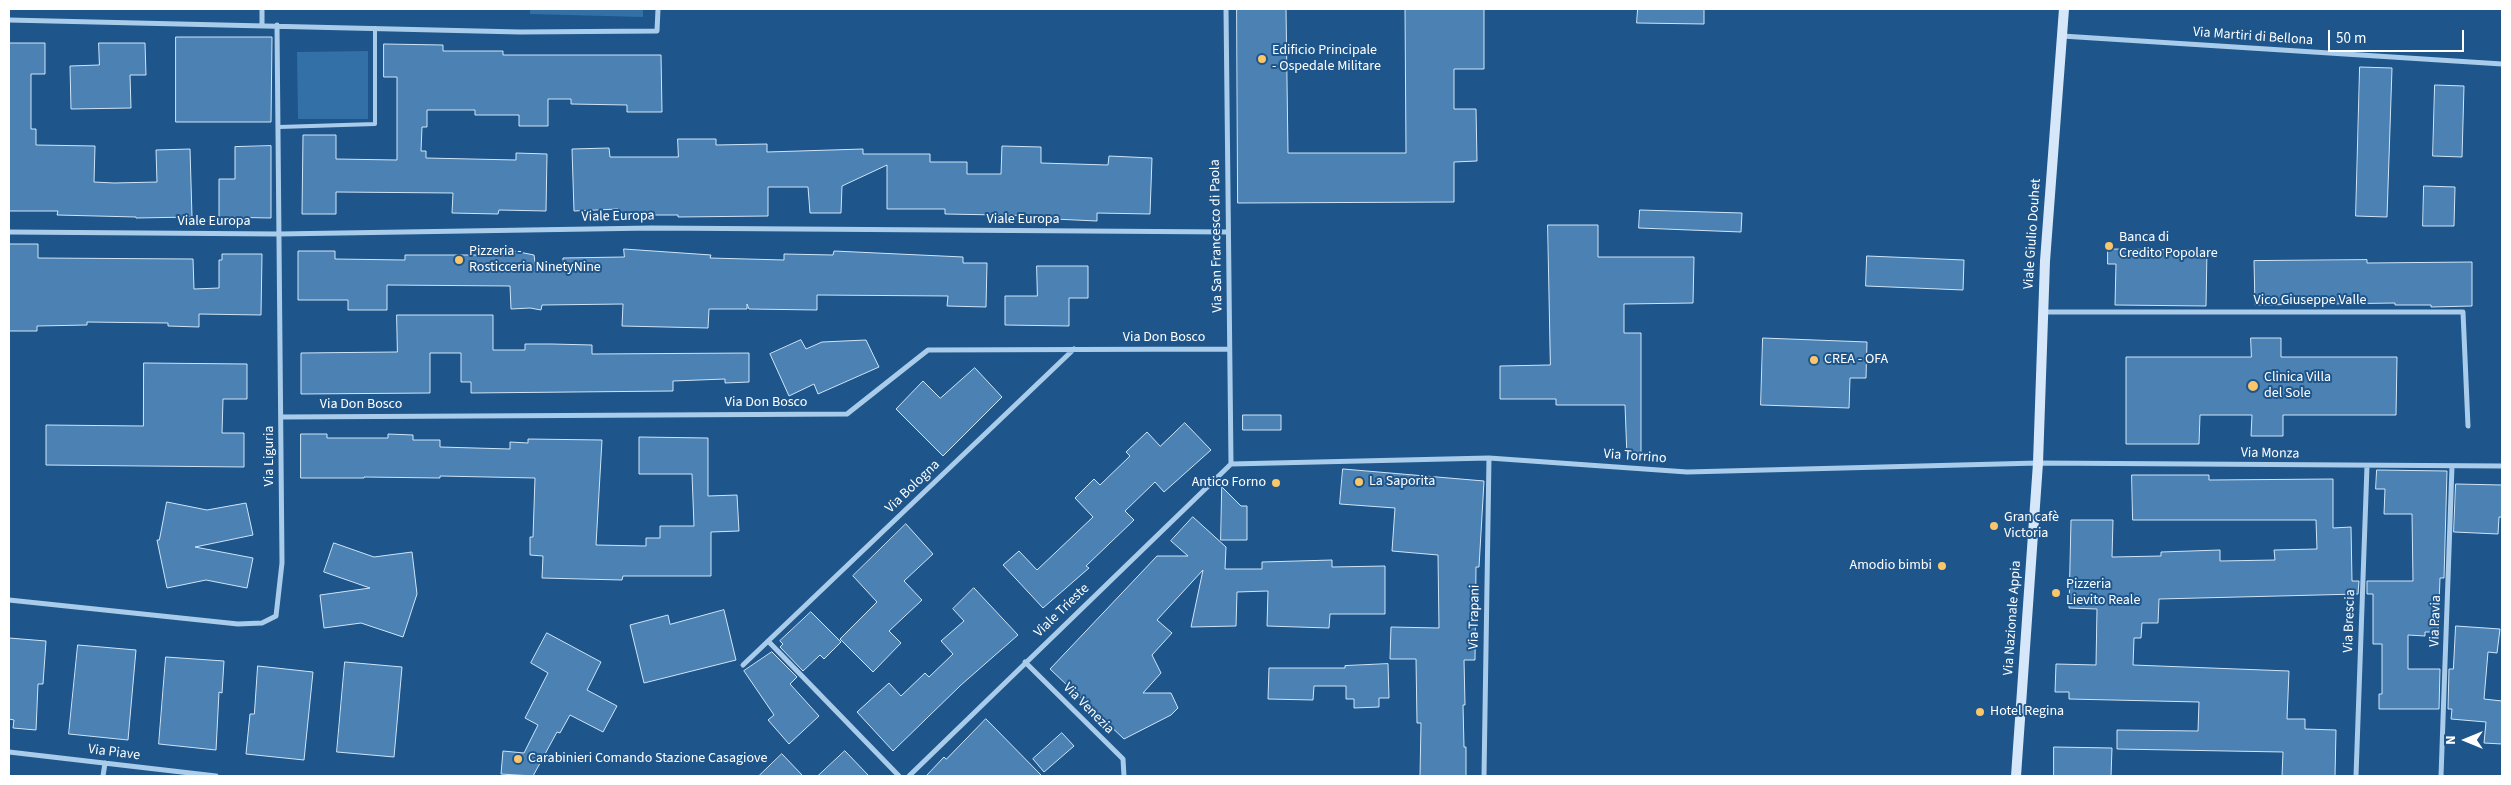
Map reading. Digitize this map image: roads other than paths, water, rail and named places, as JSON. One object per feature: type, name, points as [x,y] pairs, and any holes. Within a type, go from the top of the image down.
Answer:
[{"type":"main road","name":"Viale Giulio Douhet","points":[[2038,462],[2042,312],[2064,9]]},
{"type":"main road","name":"Via Nazionale Appia","points":[[2016,776],[2038,462]]},
{"type":"street","points":[[262,9],[262,26]]},
{"type":"street","points":[[9,20],[375,27],[520,32],[657,31],[658,9]]},
{"type":"street","name":"Via San Francesco di Paola","points":[[1226,9],[1231,464]]},
{"type":"street","name":"Via Liguria","points":[[9,600],[238,624],[262,623],[276,616],[282,563],[277,25]]},
{"type":"street","name":"Via Martiri di Bellona","points":[[2062,36],[2502,64]]},
{"type":"street","name":"Viale Europa","points":[[9,232],[279,234],[652,228],[1228,232]]},
{"type":"street","name":"Vico Giuseppe Valle","points":[[2042,312],[2463,312],[2468,426]]},
{"type":"street","name":"Via Bologna","points":[[743,665],[1074,349]]},
{"type":"street","name":"Via Don Bosco","points":[[282,417],[848,414],[928,350],[1229,349]]},
{"type":"street","name":"Via Torrino","points":[[1231,464],[1489,458],[1687,472],[2038,462]]},
{"type":"street","name":"Via Trapani","points":[[1484,776],[1489,458]]},
{"type":"street","name":"Via Monza","points":[[2038,462],[2502,466]]},
{"type":"street","name":"Viale Trieste","points":[[909,776],[1231,464]]},
{"type":"street","name":"Via Brescia","points":[[2356,776],[2367,466]]},
{"type":"street","name":"Via Pavia","points":[[2441,776],[2452,466]]},
{"type":"street","points":[[768,642],[899,776]]},
{"type":"street","name":"Via Venezia","points":[[1025,662],[1123,760],[1124,776]]},
{"type":"street","name":"Via Piave","points":[[9,752],[216,776]]},
{"type":"street","points":[[103,776],[105,763]]},
{"type":"lane","points":[[279,127],[375,124],[375,27]]},
{"type":"place","name":"Edificio Principale - Ospedale Militare","points":[[1262,59]]},
{"type":"place","name":"Banca di Credito Popolare","points":[[2109,246]]},
{"type":"place","name":"Pizzeria - Rosticceria NinetyNine","points":[[459,260]]},
{"type":"place","name":"CREA - OFA","points":[[1814,360]]},
{"type":"place","name":"Clinica Villa del Sole","points":[[2253,386]]},
{"type":"place","name":"La Saporita","points":[[1359,482]]},
{"type":"place","name":"Antico Forno","points":[[1276,483]]},
{"type":"place","name":"Gran cafè Victoria","points":[[1994,526]]},
{"type":"place","name":"Amodio bimbi","points":[[1942,566]]},
{"type":"place","name":"Pizzeria Lievito Reale","points":[[2056,593]]},
{"type":"place","name":"Hotel Regina","points":[[1980,712]]},
{"type":"place","name":"Carabinieri Comando Stazione Casagiove","points":[[518,759]]}]
